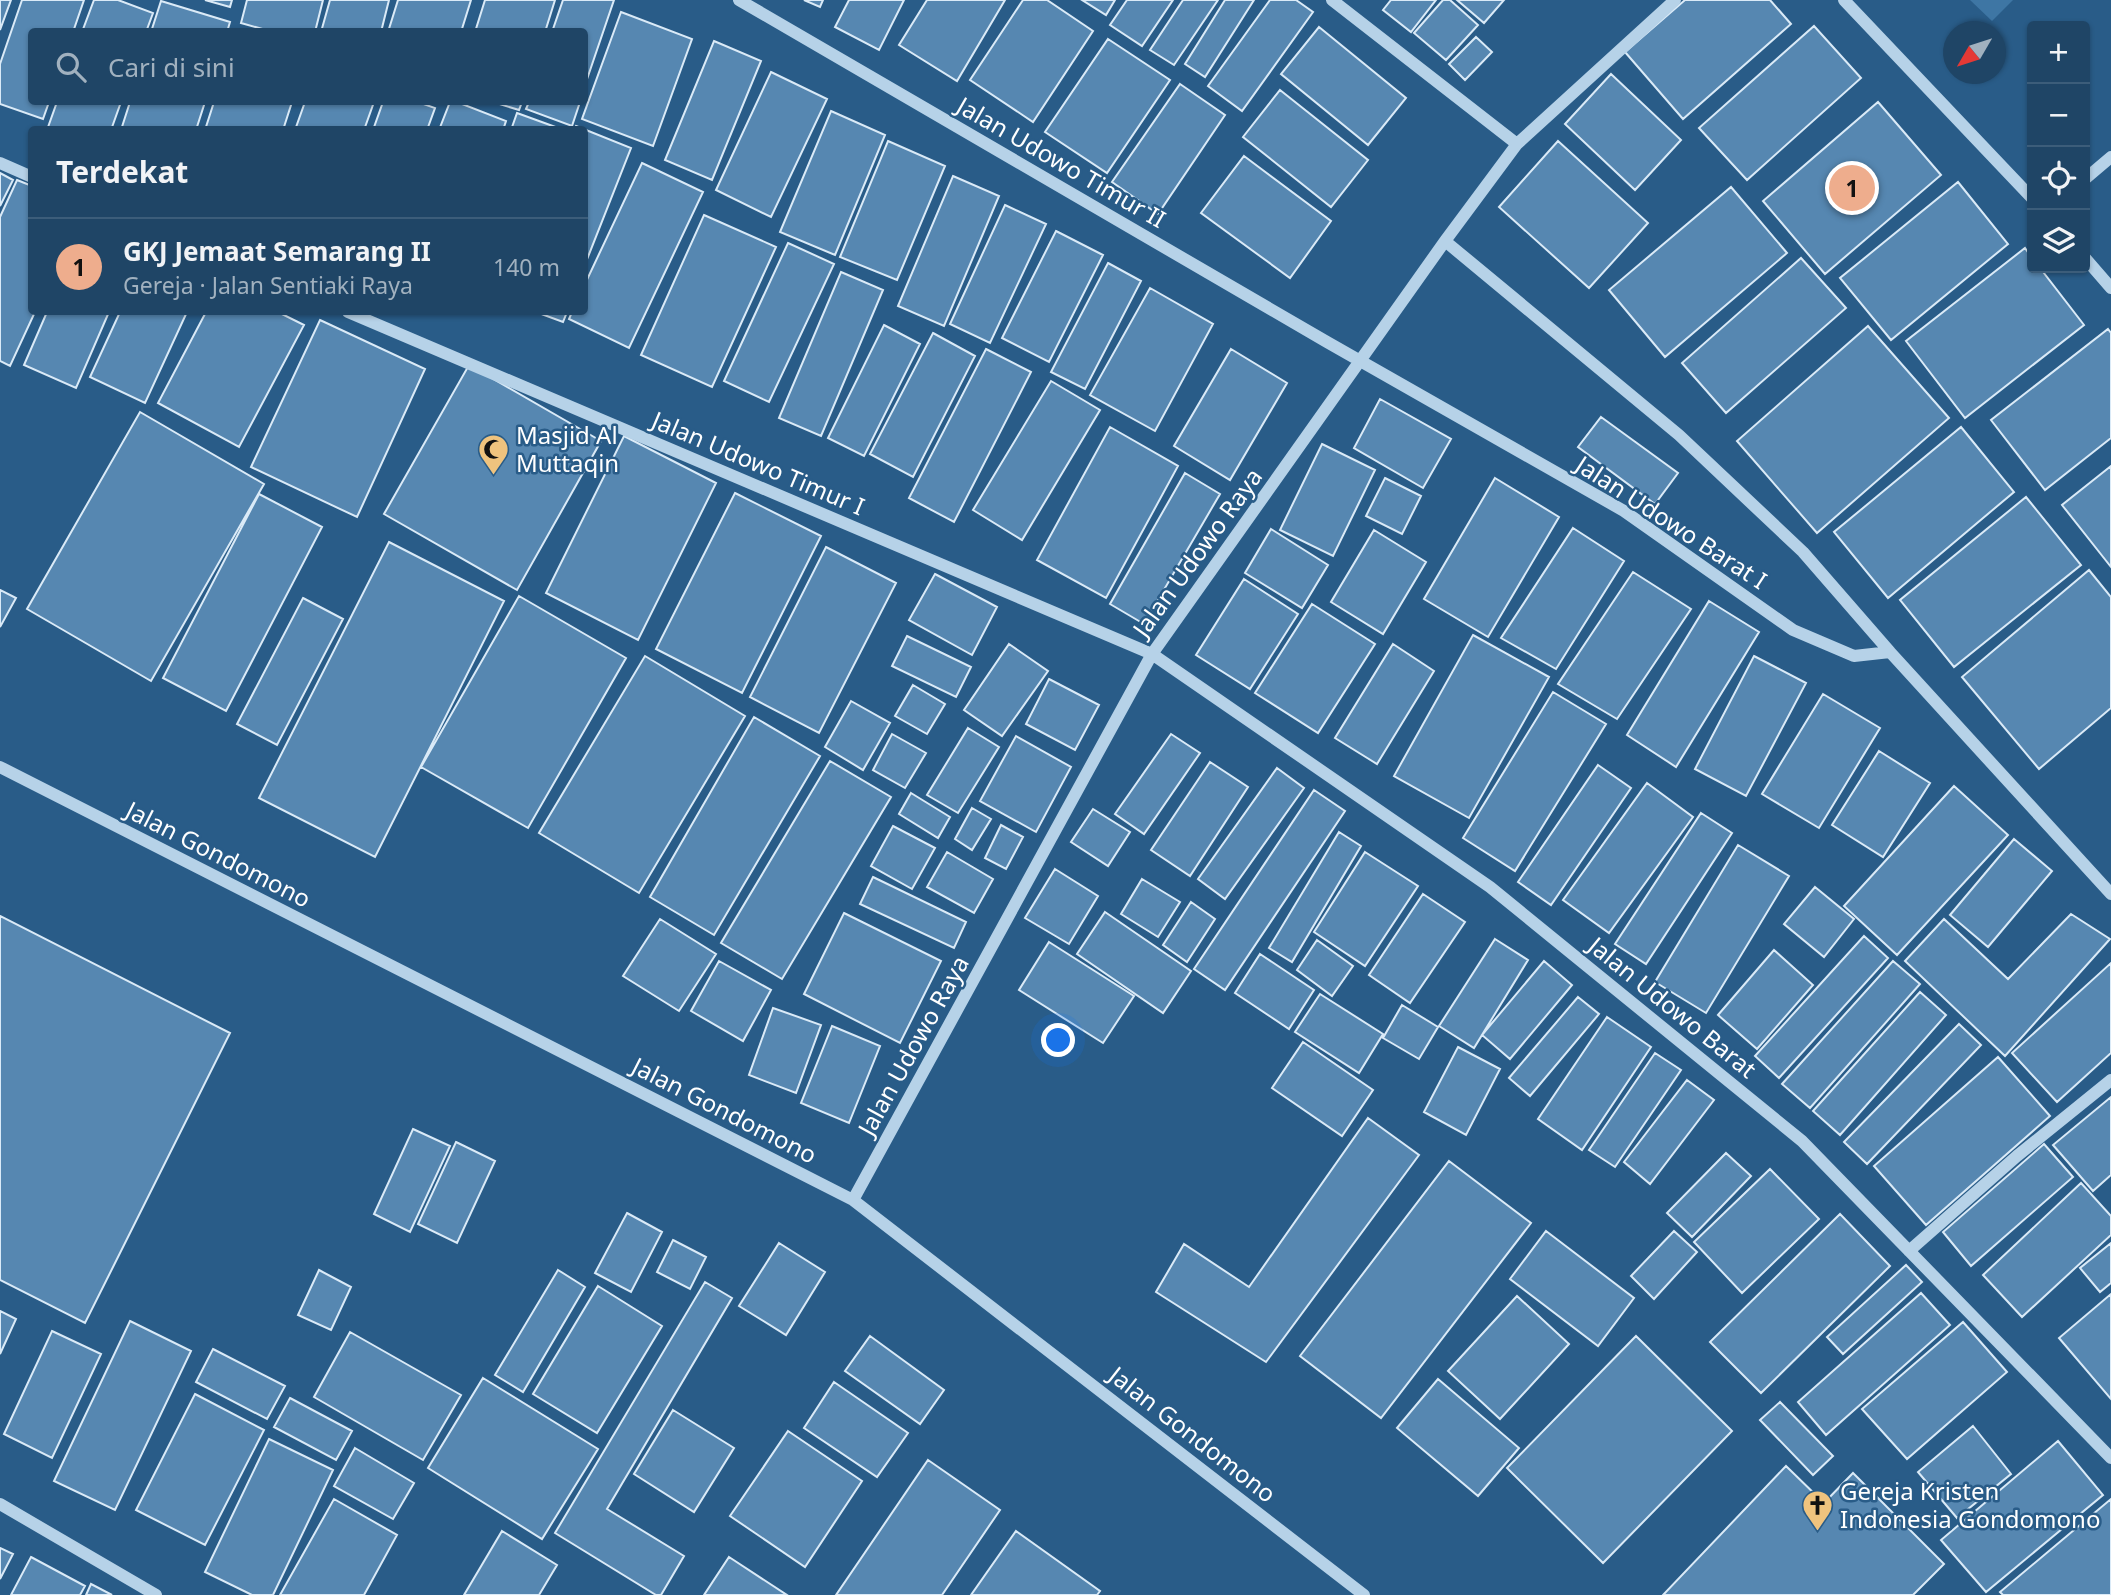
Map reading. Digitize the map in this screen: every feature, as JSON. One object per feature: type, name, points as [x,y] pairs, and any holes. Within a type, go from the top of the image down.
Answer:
[{"type":"street","name":"Jalan Udowo Timur II","points":[[739,0],[1362,361]]},
{"type":"street","points":[[1332,0],[1517,144]]},
{"type":"street","name":"Jalan Udowo Raya","points":[[853,1200],[1152,654],[1517,144],[1675,0]]},
{"type":"street","points":[[1844,0],[2027,193]]},
{"type":"street","points":[[2090,175],[2111,157]]},
{"type":"street","points":[[0,163],[28,175]]},
{"type":"street","name":"Jalan Udowo Barat I","points":[[1445,241],[1679,435],[1803,552],[1890,652],[2111,894]]},
{"type":"street","points":[[2090,264],[2111,288]]},
{"type":"street","name":"Jalan Udowo Timur I","points":[[355,315],[1152,654]]},
{"type":"street","name":"Jalan Udowo Barat I","points":[[1362,361],[1624,511],[1793,630],[1854,656],[1890,652]]},
{"type":"street","name":"Jalan Udowo Barat","points":[[1152,654],[1489,887],[1802,1141],[2111,1458]]},
{"type":"street","name":"Jalan Gondomono","points":[[0,767],[853,1200],[1364,1595]]},
{"type":"street","points":[[1909,1251],[2017,1156],[2111,1080]]},
{"type":"street","points":[[0,1504],[156,1595]]},
{"type":"shaded area","points":[[1970,0],[2013,0],[1992,21]]},
{"type":"building","points":[[0,0],[11,0],[0,30]]},
{"type":"building","points":[[22,0],[84,0],[74,28],[28,28],[28,105],[48,105],[43,119],[0,104],[0,64]]},
{"type":"building","points":[[94,0],[118,0],[153,13],[147,28],[84,28]]},
{"type":"building","points":[[205,0],[232,0],[230,7]]},
{"type":"building","points":[[247,0],[323,0],[316,28],[259,28],[241,23]]},
{"type":"building","points":[[330,0],[389,0],[382,28],[322,28]]},
{"type":"building","points":[[398,0],[471,0],[462,28],[389,28]]},
{"type":"building","points":[[485,0],[555,0],[546,28],[476,28]]},
{"type":"building","points":[[563,0],[614,0],[588,76],[588,28],[553,28]]},
{"type":"building","points":[[804,0],[823,0],[820,7]]},
{"type":"building","points":[[849,0],[904,0],[879,50],[835,27]]},
{"type":"building","points":[[927,0],[1005,0],[957,81],[899,45]]},
{"type":"building","points":[[1023,0],[1047,0],[1093,31],[1033,122],[970,80]]},
{"type":"building","points":[[1082,0],[1115,0],[1106,15]]},
{"type":"building","points":[[1127,0],[1173,0],[1142,46],[1110,25]]},
{"type":"building","points":[[1183,0],[1218,0],[1174,65],[1150,50]]},
{"type":"building","points":[[1225,0],[1254,0],[1205,77],[1185,64]]},
{"type":"building","points":[[1270,0],[1296,0],[1313,12],[1242,111],[1208,86]]},
{"type":"building","points":[[1391,0],[1436,0],[1411,32],[1383,10]]},
{"type":"building","points":[[1443,0],[1450,0],[1478,25],[1446,60],[1414,33]]},
{"type":"building","points":[[1457,0],[1504,0],[1484,23]]},
{"type":"building","points":[[1685,0],[1770,0],[1791,24],[1683,119],[1625,52]]},
{"type":"building","points":[[161,1],[230,22],[228,28],[152,28]]},
{"type":"building","points":[[621,12],[692,39],[653,146],[582,119]]},
{"type":"building","points":[[1814,26],[1861,78],[1747,180],[1699,128]]},
{"type":"building","points":[[1319,27],[1406,98],[1368,145],[1281,74]]},
{"type":"building","points":[[1476,37],[1492,52],[1465,80],[1449,64]]},
{"type":"building","points":[[1108,39],[1170,80],[1107,173],[1045,132]]},
{"type":"building","points":[[714,41],[761,61],[712,180],[665,160]]},
{"type":"building","points":[[771,72],[827,99],[771,217],[716,190]]},
{"type":"building","points":[[1611,74],[1681,140],[1635,190],[1565,124]]},
{"type":"building","points":[[1180,84],[1225,115],[1158,214],[1112,182]]},
{"type":"building","points":[[1280,90],[1368,160],[1331,207],[1243,137]]},
{"type":"building","points":[[1878,102],[1941,175],[1825,274],[1763,201]]},
{"type":"building","points":[[56,105],[120,105],[112,126],[48,126]]},
{"type":"building","points":[[129,105],[204,105],[197,126],[122,126]]},
{"type":"building","points":[[213,105],[291,105],[284,126],[206,126]]},
{"type":"building","points":[[304,105],[373,105],[365,126],[296,126]]},
{"type":"building","points":[[382,105],[426,105],[435,108],[428,126],[374,126]]},
{"type":"building","points":[[449,105],[465,105],[506,121],[504,126],[441,126]]},
{"type":"building","points":[[503,105],[521,105],[519,110]]},
{"type":"building","points":[[528,105],[579,105],[572,126],[526,109]]},
{"type":"building","points":[[831,111],[885,135],[835,255],[780,232]]},
{"type":"building","points":[[517,113],[553,126],[512,126]]},
{"type":"building","points":[[588,131],[631,148],[588,257]]},
{"type":"building","points":[[888,141],[945,166],[897,280],[840,257]]},
{"type":"building","points":[[1558,141],[1648,223],[1589,288],[1499,207]]},
{"type":"building","points":[[1244,156],[1331,221],[1290,278],[1201,213]]},
{"type":"building","points":[[642,163],[703,192],[629,348],[569,319],[571,315],[588,315],[588,278]]},
{"type":"building","points":[[0,173],[13,180],[0,206]]},
{"type":"building","points":[[953,176],[999,196],[944,326],[898,306]]},
{"type":"building","points":[[17,180],[28,184],[28,315],[34,315],[10,366],[0,361],[0,217]]},
{"type":"building","points":[[1958,182],[2008,244],[1891,340],[1840,278]]},
{"type":"building","points":[[1731,187],[1787,253],[1665,357],[1609,290]]},
{"type":"building","points":[[1005,205],[1046,224],[990,343],[950,324]]},
{"type":"building","points":[[704,215],[776,247],[712,387],[641,355]]},
{"type":"building","points":[[1056,231],[1103,255],[1049,362],[1002,338]]},
{"type":"building","points":[[788,243],[834,264],[769,402],[724,381]]},
{"type":"building","points":[[2025,248],[2027,273],[2044,273],[2084,325],[1965,418],[1906,341]]},
{"type":"building","points":[[1801,258],[1846,308],[1726,413],[1682,363]]},
{"type":"building","points":[[1108,263],[1141,281],[1085,389],[1051,372]]},
{"type":"building","points":[[841,272],[883,290],[821,436],[779,418]]},
{"type":"building","points":[[1150,288],[1213,324],[1155,431],[1090,395]]},
{"type":"building","points":[[46,315],[108,315],[76,388],[24,365]]},
{"type":"building","points":[[119,315],[186,315],[145,403],[90,377]]},
{"type":"building","points":[[204,315],[284,315],[304,325],[239,447],[158,403]]},
{"type":"building","points":[[544,315],[566,315],[563,322]]},
{"type":"building","points":[[320,320],[425,369],[357,517],[251,467]]},
{"type":"building","points":[[884,325],[920,344],[864,456],[828,438]]},
{"type":"building","points":[[1868,326],[1949,418],[1817,533],[1737,441]]},
{"type":"building","points":[[2108,329],[2111,333],[2111,438],[2045,490],[1991,420]]},
{"type":"building","points":[[933,333],[975,356],[913,477],[870,454]]},
{"type":"building","points":[[986,349],[1031,372],[954,522],[909,498]]},
{"type":"building","points":[[1231,349],[1287,383],[1230,480],[1174,446]]},
{"type":"building","name":"Masjid Al Muttaqin","points":[[469,365],[601,441],[517,590],[384,514]]},
{"type":"building","points":[[1051,381],[1100,410],[1022,540],[973,510]]},
{"type":"building","points":[[1380,399],[1451,439],[1423,488],[1354,448]]},
{"type":"building","points":[[140,412],[264,484],[151,681],[27,609]]},
{"type":"building","points":[[1601,417],[1678,473],[1655,504],[1578,447]]},
{"type":"building","points":[[1110,427],[1178,466],[1106,598],[1037,560]]},
{"type":"building","points":[[1961,427],[2014,492],[1888,598],[1834,532]]},
{"type":"building","points":[[624,436],[716,483],[638,640],[546,593]]},
{"type":"building","points":[[1322,444],[1375,470],[1333,556],[1280,530]]},
{"type":"building","points":[[2111,466],[2111,567],[2062,505]]},
{"type":"building","points":[[1185,473],[1220,494],[1144,624],[1110,604]]},
{"type":"building","points":[[1385,478],[1421,496],[1402,534],[1366,516]]},
{"type":"building","points":[[1495,478],[1559,517],[1488,637],[1424,599]]},
{"type":"building","points":[[735,493],[821,536],[742,693],[656,649]]},
{"type":"building","points":[[259,494],[322,527],[226,711],[163,678]]},
{"type":"building","points":[[2026,497],[2081,565],[1954,667],[1900,600]]},
{"type":"building","points":[[1573,528],[1624,561],[1556,669],[1501,638]]},
{"type":"building","points":[[1271,529],[1328,565],[1302,608],[1245,573]]},
{"type":"building","points":[[1374,530],[1426,562],[1383,634],[1331,602]]},
{"type":"building","points":[[389,542],[504,601],[375,857],[259,798]]},
{"type":"building","points":[[826,547],[896,583],[819,733],[750,697]]},
{"type":"building","points":[[2089,570],[2111,597],[2111,708],[2039,769],[1962,677]]},
{"type":"building","points":[[1633,572],[1691,609],[1617,719],[1558,684]]},
{"type":"building","points":[[935,574],[997,607],[972,655],[909,620]]},
{"type":"building","points":[[1244,579],[1298,614],[1250,689],[1196,655]]},
{"type":"building","points":[[0,590],[16,598],[0,627]]},
{"type":"building","points":[[519,596],[626,658],[528,828],[421,767]]},
{"type":"building","points":[[303,598],[343,619],[277,745],[237,724]]},
{"type":"building","points":[[1709,601],[1759,632],[1676,767],[1627,735]]},
{"type":"building","points":[[1312,604],[1375,644],[1318,733],[1255,693]]},
{"type":"building","points":[[1473,635],[1549,677],[1469,818],[1394,776]]},
{"type":"building","points":[[907,636],[971,667],[956,697],[892,666]]},
{"type":"building","points":[[1009,644],[1048,671],[1002,736],[964,710]]},
{"type":"building","points":[[1393,644],[1434,671],[1377,764],[1335,738]]},
{"type":"building","points":[[645,656],[745,716],[639,893],[539,833]]},
{"type":"building","points":[[1754,656],[1806,683],[1746,796],[1695,769]]},
{"type":"building","points":[[1049,679],[1099,705],[1075,750],[1026,724]]},
{"type":"building","points":[[913,685],[945,704],[927,734],[895,716]]},
{"type":"building","points":[[1553,692],[1606,724],[1515,871],[1463,838]]},
{"type":"building","points":[[1823,694],[1880,728],[1819,828],[1762,794]]},
{"type":"building","points":[[851,701],[890,723],[863,770],[825,747]]},
{"type":"building","points":[[754,717],[820,756],[714,935],[650,897]]},
{"type":"building","points":[[968,728],[999,747],[958,813],[927,795]]},
{"type":"building","points":[[892,734],[926,753],[905,788],[873,770]]},
{"type":"building","points":[[1171,734],[1200,753],[1144,834],[1115,814]]},
{"type":"building","points":[[1016,736],[1071,767],[1036,832],[980,801]]},
{"type":"building","points":[[1879,751],[1930,783],[1883,857],[1832,825]]},
{"type":"building","points":[[830,761],[891,797],[782,979],[721,943]]},
{"type":"building","points":[[1210,762],[1248,787],[1190,876],[1151,850]]},
{"type":"building","points":[[1598,765],[1631,788],[1551,905],[1518,882]]},
{"type":"building","points":[[1277,768],[1304,788],[1225,899],[1198,879]]},
{"type":"building","points":[[1647,783],[1693,817],[1609,933],[1563,900]]},
{"type":"building","points":[[1954,786],[2008,835],[1897,955],[1844,906]]},
{"type":"building","points":[[1314,790],[1345,811],[1225,990],[1194,969]]},
{"type":"building","points":[[911,793],[950,817],[938,838],[899,814]]},
{"type":"building","points":[[972,808],[991,819],[972,850],[955,839]]},
{"type":"building","points":[[1093,809],[1130,832],[1108,866],[1071,842]]},
{"type":"building","points":[[1701,813],[1732,833],[1646,964],[1615,944]]},
{"type":"building","points":[[1001,825],[1023,837],[1006,869],[985,858]]},
{"type":"building","points":[[893,826],[935,848],[912,889],[871,866]]},
{"type":"building","points":[[1339,832],[1361,846],[1292,962],[1269,948]]},
{"type":"building","points":[[2014,839],[2052,871],[1988,947],[1950,915]]},
{"type":"building","points":[[1738,845],[1789,876],[1706,1013],[1655,982]]},
{"type":"building","points":[[947,852],[993,879],[974,913],[927,887]]},
{"type":"building","points":[[1365,852],[1418,886],[1365,966],[1314,932]]},
{"type":"building","points":[[1055,869],[1098,896],[1069,944],[1025,918]]},
{"type":"building","points":[[873,877],[966,922],[954,948],[860,904]]},
{"type":"building","points":[[1142,879],[1180,902],[1158,937],[1121,914]]},
{"type":"building","points":[[1815,887],[1854,919],[1824,957],[1784,924]]},
{"type":"building","points":[[1423,894],[1465,922],[1410,1003],[1369,975]]},
{"type":"building","points":[[1191,902],[1215,919],[1187,962],[1163,945]]},
{"type":"building","points":[[1105,912],[1191,971],[1163,1013],[1077,954]]},
{"type":"building","points":[[844,913],[941,961],[900,1043],[804,994]]},
{"type":"building","points":[[2071,914],[2110,939],[2005,1056],[1905,961],[1944,919],[2008,979]]},
{"type":"building","points":[[0,916],[230,1033],[85,1323],[0,1280]]},
{"type":"building","points":[[660,919],[716,954],[679,1011],[623,976]]},
{"type":"building","points":[[1864,936],[1888,958],[1779,1078],[1755,1056]]},
{"type":"building","points":[[1495,939],[1528,960],[1474,1048],[1439,1026]]},
{"type":"building","points":[[1317,940],[1353,966],[1332,996],[1297,970]]},
{"type":"building","points":[[1049,942],[1134,996],[1103,1043],[1019,990]]},
{"type":"building","points":[[1774,950],[1813,985],[1757,1049],[1718,1015]]},
{"type":"building","points":[[1260,954],[1314,990],[1289,1029],[1235,993]]},
{"type":"building","points":[[719,961],[771,990],[743,1041],[691,1011]]},
{"type":"building","points":[[1544,961],[1572,985],[1510,1059],[1482,1035]]},
{"type":"building","points":[[1893,961],[1920,984],[1810,1108],[1782,1084]]},
{"type":"building","points":[[2111,963],[2111,1053],[2057,1102],[2012,1053]]},
{"type":"building","points":[[1920,992],[1946,1015],[1840,1135],[1813,1111]]},
{"type":"building","points":[[1320,994],[1383,1034],[1359,1073],[1295,1032]]},
{"type":"building","points":[[1578,997],[1599,1014],[1530,1096],[1509,1078]]},
{"type":"building","points":[[1402,1005],[1438,1027],[1419,1059],[1383,1038]]},
{"type":"building","points":[[773,1008],[821,1025],[796,1093],[749,1075]]},
{"type":"building","points":[[1607,1017],[1651,1047],[1582,1150],[1538,1119]]},
{"type":"building","points":[[1959,1024],[1981,1045],[1867,1164],[1844,1142]]},
{"type":"building","points":[[832,1026],[880,1046],[849,1123],[801,1103]]},
{"type":"building","points":[[1303,1042],[1373,1090],[1342,1136],[1272,1088]]},
{"type":"building","points":[[1458,1047],[1500,1069],[1466,1135],[1424,1112]]},
{"type":"building","points":[[1655,1053],[1681,1070],[1615,1167],[1589,1150]]},
{"type":"building","points":[[1998,1057],[2050,1116],[1926,1225],[1874,1166]]},
{"type":"building","points":[[1687,1080],[1714,1100],[1650,1184],[1624,1162]]},
{"type":"building","points":[[2111,1097],[2111,1175],[2093,1191],[2053,1145]]},
{"type":"building","points":[[1368,1118],[1419,1155],[1266,1362],[1156,1292],[1184,1244],[1249,1287]]},
{"type":"building","points":[[413,1129],[450,1146],[410,1232],[374,1214]]},
{"type":"building","points":[[456,1142],[495,1161],[457,1243],[418,1224]]},
{"type":"building","points":[[2044,1144],[2073,1177],[1971,1266],[1943,1232]]},
{"type":"building","points":[[1726,1153],[1751,1176],[1692,1237],[1667,1213]]},
{"type":"building","points":[[1449,1161],[1531,1223],[1381,1418],[1300,1356]]},
{"type":"building","points":[[1770,1169],[1819,1219],[1742,1293],[1694,1242]]},
{"type":"building","points":[[2081,1183],[2111,1216],[2111,1235],[2022,1317],[1983,1275]]},
{"type":"building","points":[[627,1213],[662,1232],[631,1292],[595,1273]]},
{"type":"building","points":[[1840,1214],[1890,1266],[1761,1393],[1710,1342]]},
{"type":"building","points":[[1546,1231],[1634,1298],[1598,1346],[1510,1279]]},
{"type":"building","points":[[1674,1231],[1697,1252],[1654,1299],[1631,1276]]},
{"type":"building","points":[[673,1240],[706,1257],[690,1289],[657,1272]]},
{"type":"building","points":[[779,1243],[825,1272],[786,1335],[739,1306]]},
{"type":"building","points":[[2111,1243],[2111,1283],[2100,1292],[2080,1268]]},
{"type":"building","points":[[1906,1265],[1922,1282],[1843,1354],[1827,1337]]},
{"type":"building","points":[[319,1270],[351,1287],[331,1330],[298,1315]]},
{"type":"building","points":[[558,1270],[585,1287],[523,1392],[495,1375]]},
{"type":"building","points":[[705,1282],[732,1298],[607,1509],[684,1556],[661,1595],[656,1595],[555,1533]]},
{"type":"building","points":[[598,1286],[662,1326],[597,1433],[533,1394]]},
{"type":"building","points":[[1921,1293],[1950,1325],[1826,1435],[1798,1402]]},
{"type":"building","points":[[2111,1294],[2111,1399],[2059,1338]]},
{"type":"building","points":[[1517,1296],[1569,1344],[1500,1419],[1448,1371]]},
{"type":"building","points":[[0,1311],[16,1319],[0,1354]]},
{"type":"building","points":[[130,1321],[191,1351],[115,1510],[54,1481]]},
{"type":"building","points":[[1963,1322],[2007,1372],[1907,1459],[1862,1409]]},
{"type":"building","points":[[52,1331],[101,1354],[52,1458],[4,1434]]},
{"type":"building","points":[[350,1332],[461,1395],[423,1460],[314,1397]]},
{"type":"building","points":[[870,1336],[944,1390],[920,1424],[845,1371]]},
{"type":"building","points":[[1636,1336],[1732,1431],[1603,1563],[1507,1468]]},
{"type":"building","points":[[213,1349],[285,1386],[267,1419],[196,1382]]},
{"type":"building","points":[[483,1378],[598,1449],[542,1539],[428,1468]]},
{"type":"building","points":[[1438,1379],[1519,1448],[1478,1496],[1397,1428]]},
{"type":"building","points":[[834,1382],[908,1433],[877,1477],[804,1428]]},
{"type":"building","points":[[195,1394],[264,1430],[205,1545],[136,1510]]},
{"type":"building","points":[[290,1398],[352,1431],[336,1460],[274,1427]]},
{"type":"building","points":[[1780,1402],[1833,1456],[1813,1475],[1760,1420]]},
{"type":"building","points":[[673,1410],[734,1448],[694,1512],[634,1474]]},
{"type":"building","points":[[1973,1426],[2011,1474],[1957,1518],[1918,1472]]},
{"type":"building","points":[[788,1431],[862,1481],[805,1567],[730,1516]]},
{"type":"building","points":[[269,1439],[333,1470],[273,1595],[252,1595],[205,1572]]},
{"type":"building","points":[[2058,1441],[2103,1495],[1986,1592],[1941,1540]]},
{"type":"building","points":[[355,1448],[414,1483],[393,1519],[334,1486]]},
{"type":"building","points":[[928,1460],[1000,1510],[942,1595],[836,1595]]},
{"type":"building","name":"Gereja Kristen Indonesia Gondomono","points":[[1786,1466],[1824,1503],[1853,1473],[1944,1564],[1913,1595],[1663,1595]]},
{"type":"building","points":[[334,1499],[397,1535],[364,1595],[280,1595]]},
{"type":"building","points":[[2111,1499],[2111,1595],[2003,1595],[2000,1592]]},
{"type":"building","points":[[502,1531],[557,1565],[539,1595],[464,1595]]},
{"type":"building","points":[[1016,1531],[1100,1591],[1097,1595],[971,1595]]},
{"type":"building","points":[[0,1548],[13,1554],[0,1579]]},
{"type":"building","points":[[31,1557],[85,1586],[80,1595],[11,1595]]},
{"type":"building","points":[[729,1557],[787,1595],[704,1595]]},
{"type":"building","points":[[91,1584],[112,1595],[86,1595]]},
{"type":"place","name":"GKJ Jemaat Semarang II","points":[[1852,188]]},
{"type":"place","name":"Masjid Al Muttaqin","points":[[493,477]]},
{"type":"place","name":"Gereja Kristen Indonesia Gondomono","points":[[1817,1533]]}]
